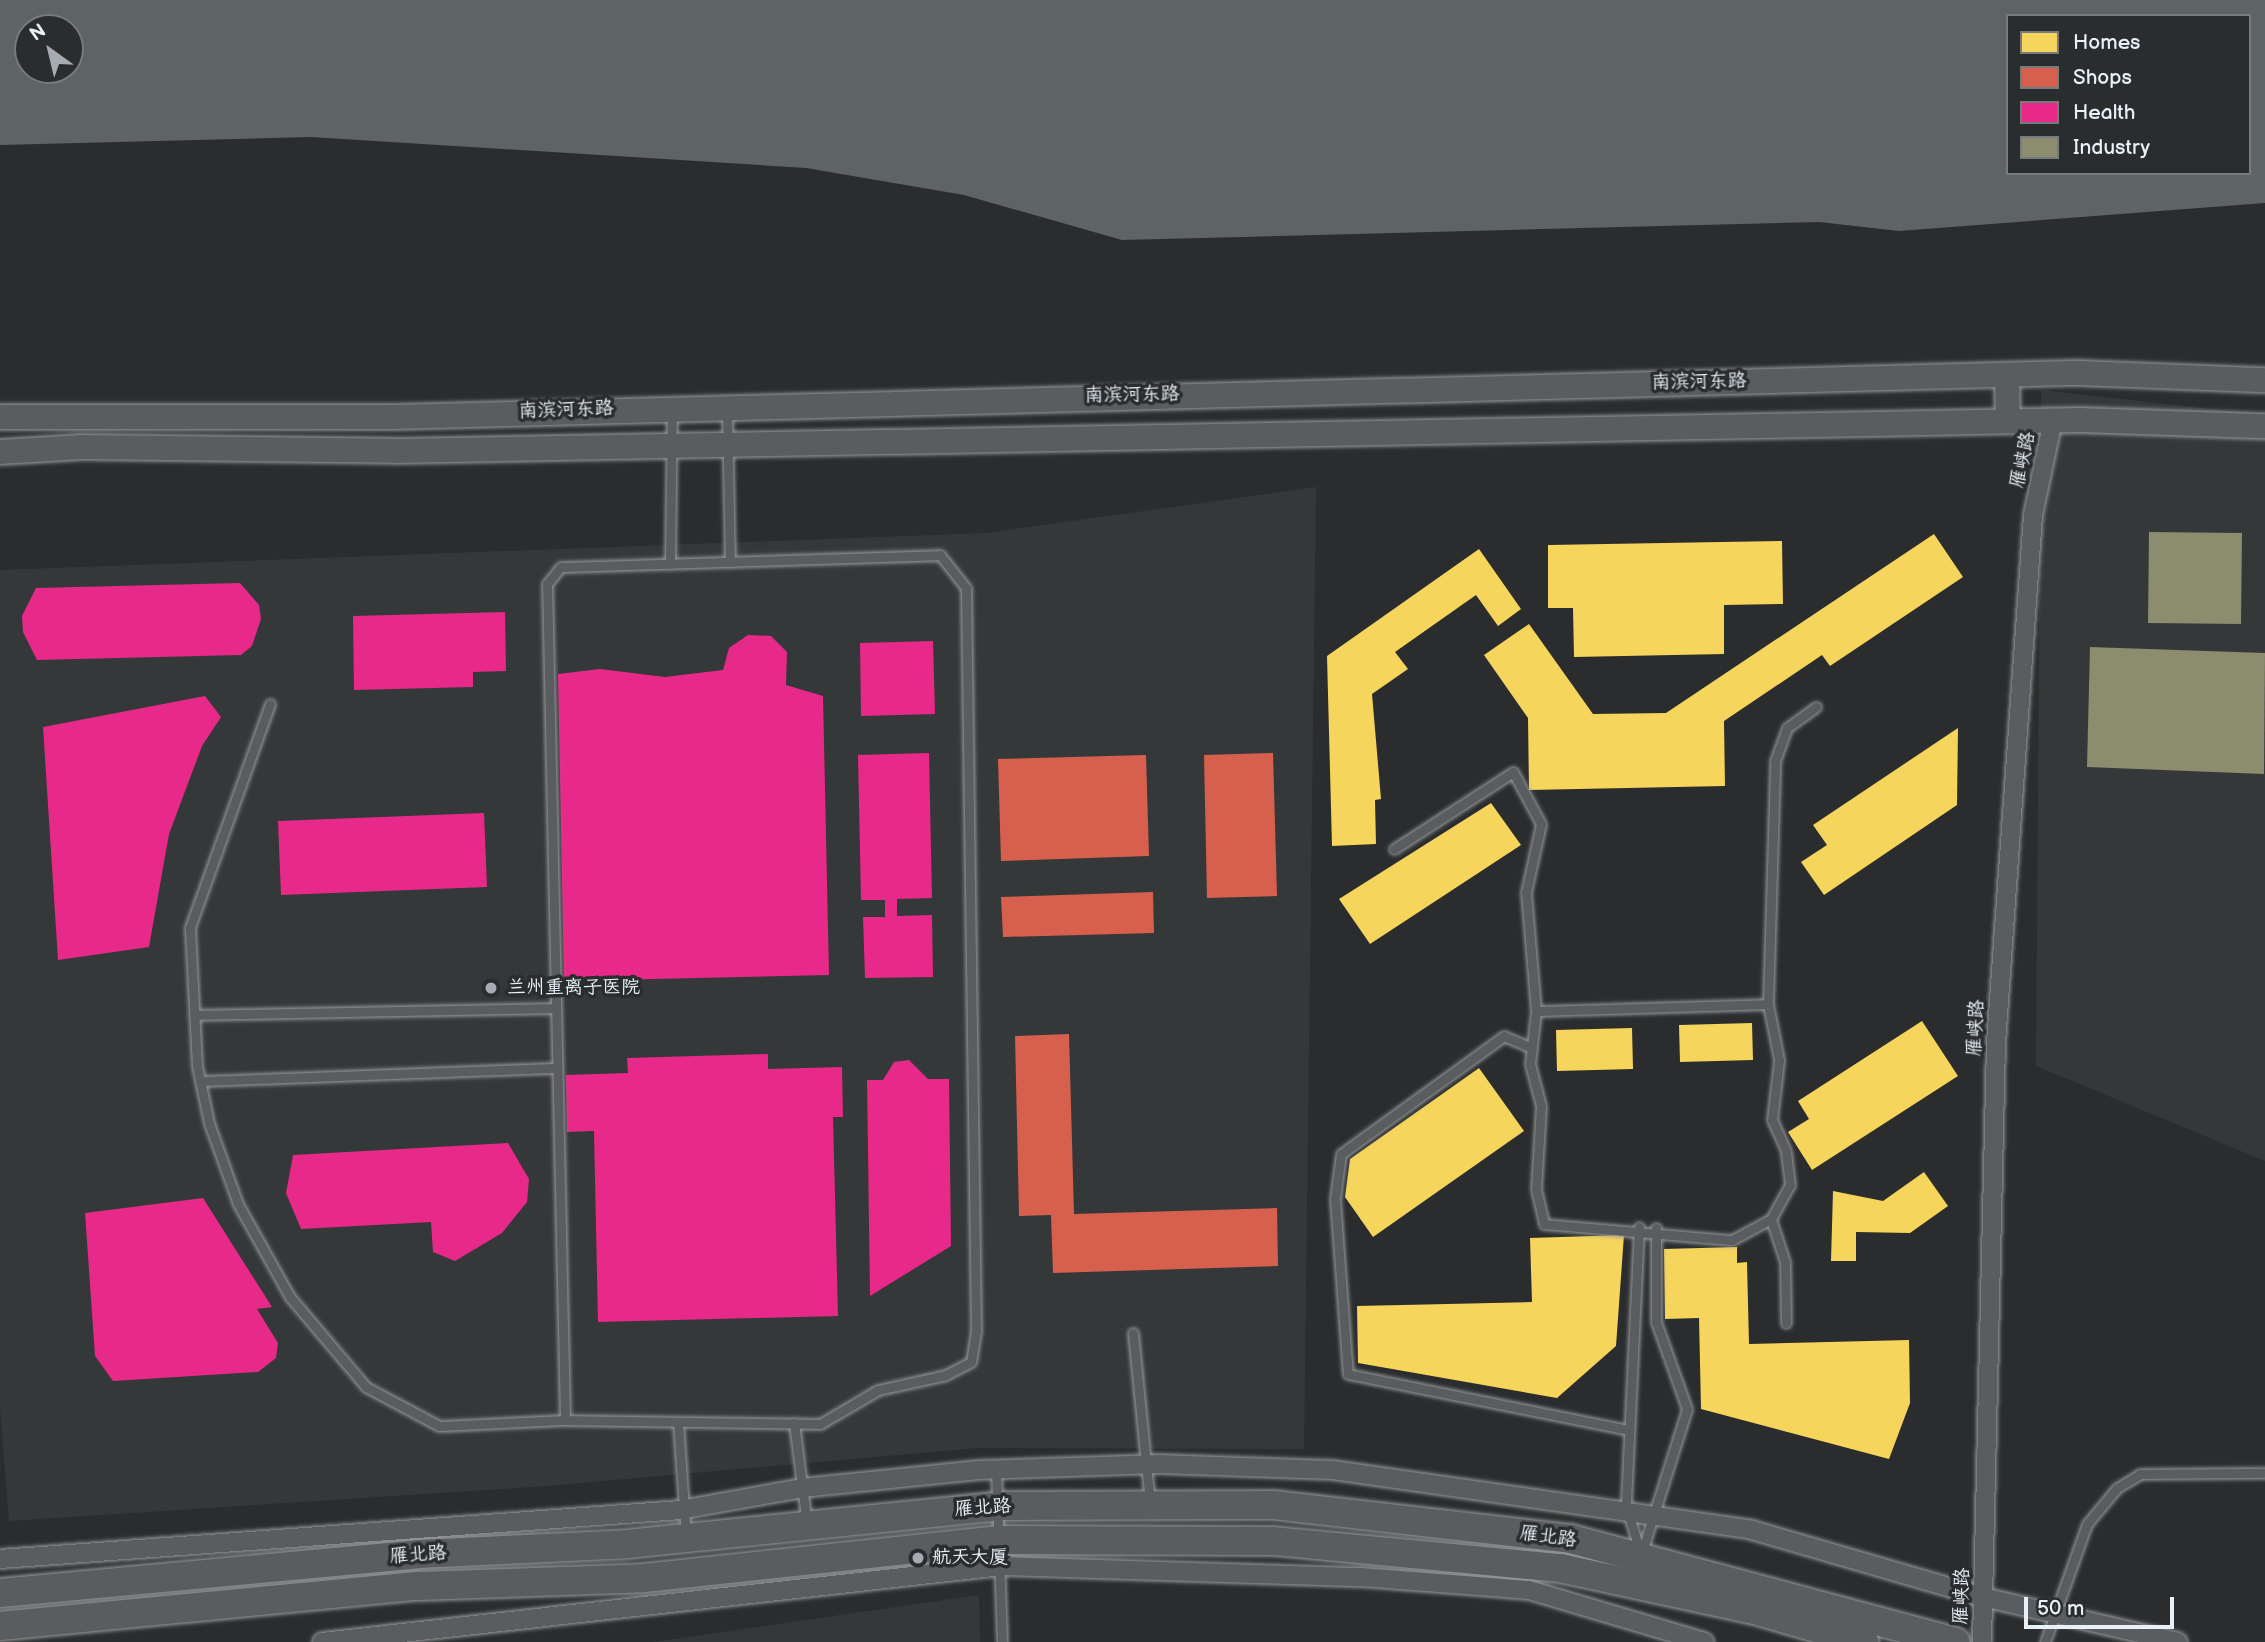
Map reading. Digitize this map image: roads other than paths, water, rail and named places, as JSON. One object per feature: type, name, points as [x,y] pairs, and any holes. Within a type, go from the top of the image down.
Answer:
[{"type":"main road","name":"南滨河东路","points":[[0,417],[394,417],[727,404],[2007,375],[2265,380]]},
{"type":"main road","points":[[2007,375],[2008,421]]},
{"type":"main road","name":"南滨河东路","points":[[0,452],[671,446],[2053,420],[2265,426]]},
{"type":"main road","name":"雁北路","points":[[0,1593],[418,1554],[687,1538],[998,1506],[1274,1505],[1571,1539],[1955,1642]]},
{"type":"main road","name":"雁北路","points":[[0,1626],[419,1586],[645,1578],[1002,1553],[1273,1541],[1560,1569],[1755,1611],[1864,1642]]},
{"type":"street","name":"雁峡路","points":[[1982,1642],[1996,1043],[2033,515],[2053,420]]},
{"type":"street","points":[[0,1559],[680,1510],[802,1488],[996,1469],[1145,1464],[1333,1470],[1626,1507],[1752,1530],[1983,1597],[2178,1642]]},
{"type":"street","points":[[322,1642],[1002,1553],[1529,1590],[1704,1642]]},
{"type":"lane","points":[[727,404],[730,562]]},
{"type":"lane","points":[[670,564],[672,406]]},
{"type":"lane","points":[[270,704],[190,929],[194,1015],[201,1081],[238,1204],[290,1297],[345,1369],[439,1426],[565,1420],[820,1424],[878,1390],[946,1375],[971,1362],[976,1331],[966,588],[940,555],[561,568],[543,595],[565,1420]]},
{"type":"lane","points":[[1394,849],[1513,772],[1541,824],[1526,892],[1536,1011],[1532,1048],[1542,1116],[1536,1189],[1544,1224],[1656,1228],[1732,1240],[1771,1219],[1785,1201],[1791,1168],[1772,1120],[1779,1060],[1768,1004],[1775,761],[1787,728],[1816,708]]},
{"type":"lane","points":[[1536,1011],[1768,1004]]},
{"type":"lane","points":[[194,1015],[554,1008]]},
{"type":"lane","points":[[1532,1048],[1504,1036],[1341,1154],[1335,1199],[1348,1374],[1628,1430]]},
{"type":"lane","points":[[201,1081],[555,1068]]},
{"type":"lane","points":[[1771,1219],[1785,1262],[1786,1323]]},
{"type":"lane","points":[[1639,1227],[1626,1507],[1641,1556]]},
{"type":"lane","points":[[1641,1556],[1687,1409],[1656,1322],[1656,1228]]},
{"type":"lane","points":[[1133,1333],[1150,1505]]},
{"type":"lane","points":[[678,1422],[680,1510],[687,1538]]},
{"type":"lane","points":[[794,1423],[807,1525]]},
{"type":"lane","points":[[996,1469],[1002,1553],[1002,1642]]},
{"type":"lane","points":[[2045,1642],[2087,1524],[2117,1488],[2140,1474],[2265,1473]]},
{"type":"place","name":"兰州重离子医院","points":[[491,988]]},
{"type":"place","name":"航天大厦","points":[[918,1558]]}]
